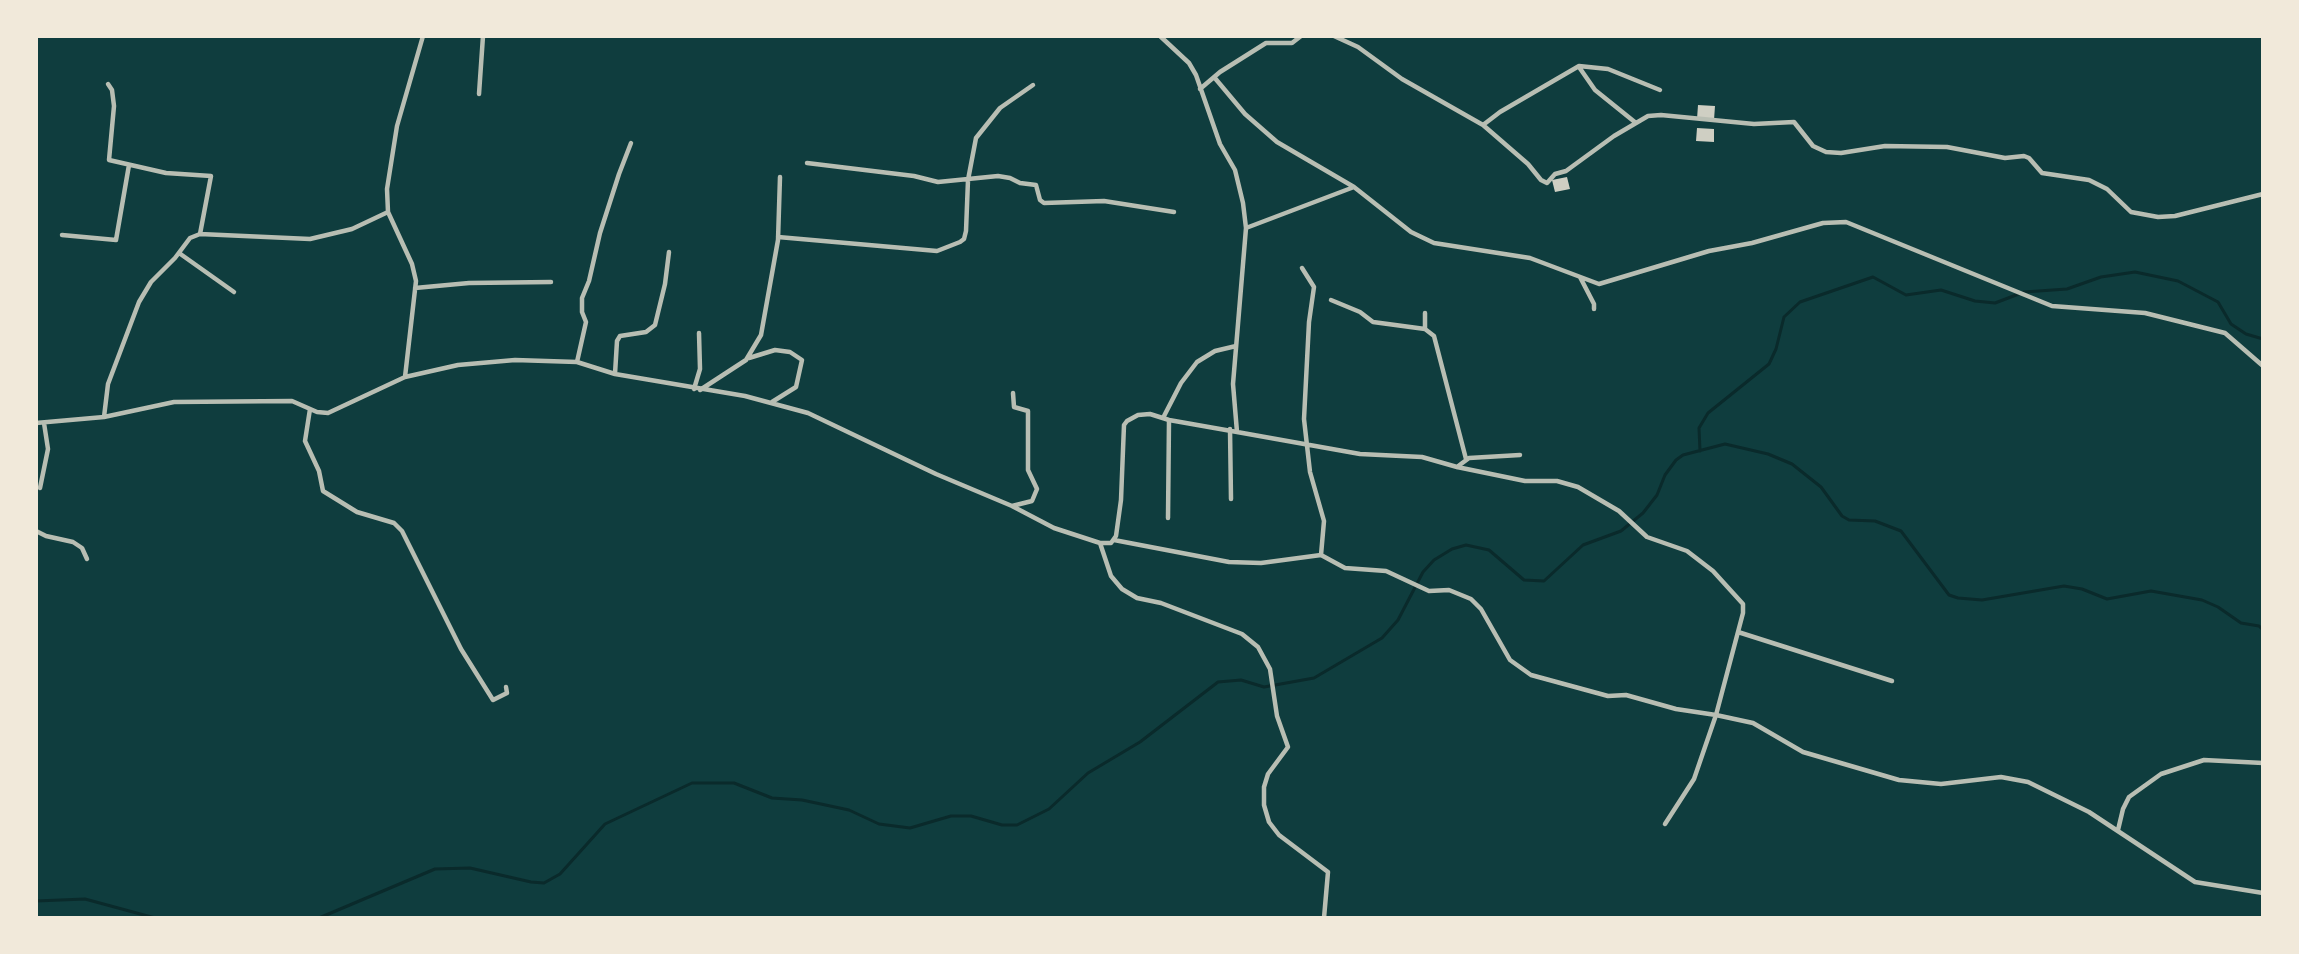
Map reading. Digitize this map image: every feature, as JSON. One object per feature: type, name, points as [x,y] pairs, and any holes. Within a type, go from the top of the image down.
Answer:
[{"type":"street","points":[[405,377],[415,288],[412,264],[388,212],[387,189],[397,126],[423,36]]},
{"type":"street","points":[[479,94],[483,36]]},
{"type":"street","points":[[1160,36],[1189,63],[1220,144],[1235,170],[1246,228],[1233,384],[1237,432]]},
{"type":"street","points":[[1200,89],[1214,77],[1266,43],[1292,43],[1301,36]]},
{"type":"street","points":[[1334,36],[1358,47],[1402,79],[1483,125],[1528,164],[1541,180],[1547,183],[1555,174],[1566,171],[1636,123],[1648,116],[1661,115],[1732,123],[1794,122],[1813,146],[1826,152],[1841,153],[1885,146],[1969,149],[2005,158],[2024,156],[2029,158],[2042,173],[2089,180],[2107,189],[2131,212],[2158,217],[2175,216],[2215,204],[2263,194]]},
{"type":"street","points":[[1483,125],[1500,112],[1579,66],[1608,69],[1660,90]]},
{"type":"street","points":[[1579,66],[1595,90],[1636,123]]},
{"type":"street","points":[[1214,77],[1263,131],[1293,152],[1353,187],[1423,238],[1455,248],[1530,258],[1606,283],[1709,251],[1752,243],[1823,223],[1846,222],[2052,306],[2145,312],[2225,333],[2263,366]]},
{"type":"street","points":[[108,84],[112,90],[114,106],[109,160],[166,173],[211,176],[200,234]]},
{"type":"street","points":[[778,237],[919,251],[945,249],[964,239],[969,180],[976,138],[1000,108],[1033,85]]},
{"type":"street","points":[[578,362],[586,322],[582,312],[582,298],[590,281],[600,233],[618,174],[631,142]]},
{"type":"street","points":[[807,163],[914,176],[938,182],[998,176],[1020,183],[1034,183],[1044,204],[1104,201],[1174,212]]},
{"type":"street","points":[[62,235],[116,240],[129,165]]},
{"type":"street","points":[[746,360],[761,335],[778,237],[780,177]]},
{"type":"street","points":[[1246,228],[1353,187]]},
{"type":"street","points":[[104,417],[108,384],[139,302],[151,282],[190,238],[200,234],[310,239],[352,229],[388,212]]},
{"type":"street","points":[[615,374],[617,340],[620,336],[646,332],[655,325],[665,284],[669,252]]},
{"type":"street","points":[[179,253],[234,292]]},
{"type":"street","points":[[1302,268],[1314,287],[1306,362],[1304,419],[1310,472],[1324,521],[1321,555]]},
{"type":"street","points":[[1580,276],[1594,304],[1594,309]]},
{"type":"street","points":[[415,288],[469,283],[551,282]]},
{"type":"street","points":[[1331,300],[1360,312],[1373,322],[1425,329],[1434,336],[1439,347],[1439,359],[1452,396],[1466,459]]},
{"type":"street","points":[[1425,313],[1425,329]]},
{"type":"street","points":[[697,389],[700,369],[699,333]]},
{"type":"street","points":[[1163,418],[1181,383],[1197,362],[1215,351],[1236,346]]},
{"type":"street","points":[[697,389],[746,360],[775,350],[790,352],[801,357],[796,387],[772,402]]},
{"type":"street","points":[[36,423],[104,417],[174,402],[292,400],[328,413],[405,377],[458,365],[515,360],[578,362],[615,374],[772,402],[808,413],[936,474],[1012,506],[1054,528],[1100,543],[1113,540],[1229,562],[1261,563],[1321,555],[1345,568],[1386,571],[1430,591],[1449,590],[1471,599],[1481,609],[1510,660],[1531,675],[1608,696],[1626,695],[1676,709],[1753,723],[1803,752],[1899,780],[1941,784],[2001,777],[2028,782],[2077,805],[2195,882],[2263,893]]},
{"type":"street","points":[[1012,393],[1014,407],[1028,411],[1028,470],[1037,489],[1032,501],[1012,506]]},
{"type":"street","points":[[310,408],[305,441],[319,471],[322,491],[357,512],[398,526],[406,536],[461,649],[484,681],[493,700],[507,693],[506,687]]},
{"type":"street","points":[[1113,540],[1121,500],[1124,425],[1138,415],[1150,414],[1169,420],[1230,429],[1360,454],[1422,457],[1525,481],[1557,481],[1578,487],[1629,518],[1647,537],[1687,551],[1713,571],[1743,604],[1743,613],[1716,716],[1694,779],[1665,824]]},
{"type":"street","points":[[1168,518],[1169,420]]},
{"type":"street","points":[[40,488],[48,449],[44,423]]},
{"type":"street","points":[[1230,429],[1231,499]]},
{"type":"street","points":[[1457,467],[1466,459],[1520,455]]},
{"type":"street","points":[[36,531],[46,536],[73,542],[82,548],[87,559]]},
{"type":"street","points":[[1100,543],[1111,576],[1122,590],[1137,598],[1161,603],[1242,634],[1258,647],[1270,669],[1277,716],[1288,747],[1268,774],[1264,787],[1264,805],[1269,822],[1279,835],[1328,872],[1324,918]]},
{"type":"street","points":[[1738,632],[1892,681]]},
{"type":"street","points":[[2118,830],[2129,797],[2161,774],[2204,760],[2263,763]]},
{"type":"building","points":[[1698,105],[1715,106],[1714,120],[1697,119]]},
{"type":"building","points":[[1697,128],[1714,129],[1714,142],[1696,141]]},
{"type":"building","points":[[1567,177],[1570,189],[1555,192],[1552,180]]},
{"type":"waterway","points":[[1700,451],[1699,428],[1708,413],[1769,364],[1776,349],[1784,317],[1800,302],[1873,277],[1906,295],[1941,290],[1975,301],[1995,303],[2024,292],[2067,289],[2101,277],[2135,272],[2178,281],[2218,302],[2231,324],[2246,334],[2263,339]]},
{"type":"waterway","points":[[319,918],[435,869],[470,868],[544,883],[560,874],[605,824],[692,783],[734,783],[772,798],[802,800],[849,810],[879,824],[910,828],[951,816],[971,816],[1002,825],[1017,825],[1049,809],[1088,773],[1140,742],[1218,682],[1241,680],[1264,687],[1314,678],[1382,638],[1398,620],[1423,572],[1434,560],[1452,549],[1466,545],[1489,550],[1524,580],[1544,581],[1583,545],[1621,531],[1643,513],[1657,495],[1665,475],[1676,460],[1683,455],[1725,444],[1768,454],[1792,464],[1821,487],[1842,516],[1849,520],[1875,521],[1901,531],[1949,595],[1982,600],[2064,586],[2082,589],[2107,599],[2151,591],[2202,600],[2218,607],[2241,623],[2259,626],[2263,630]]},
{"type":"waterway","points":[[36,901],[85,899],[155,918]]}]
